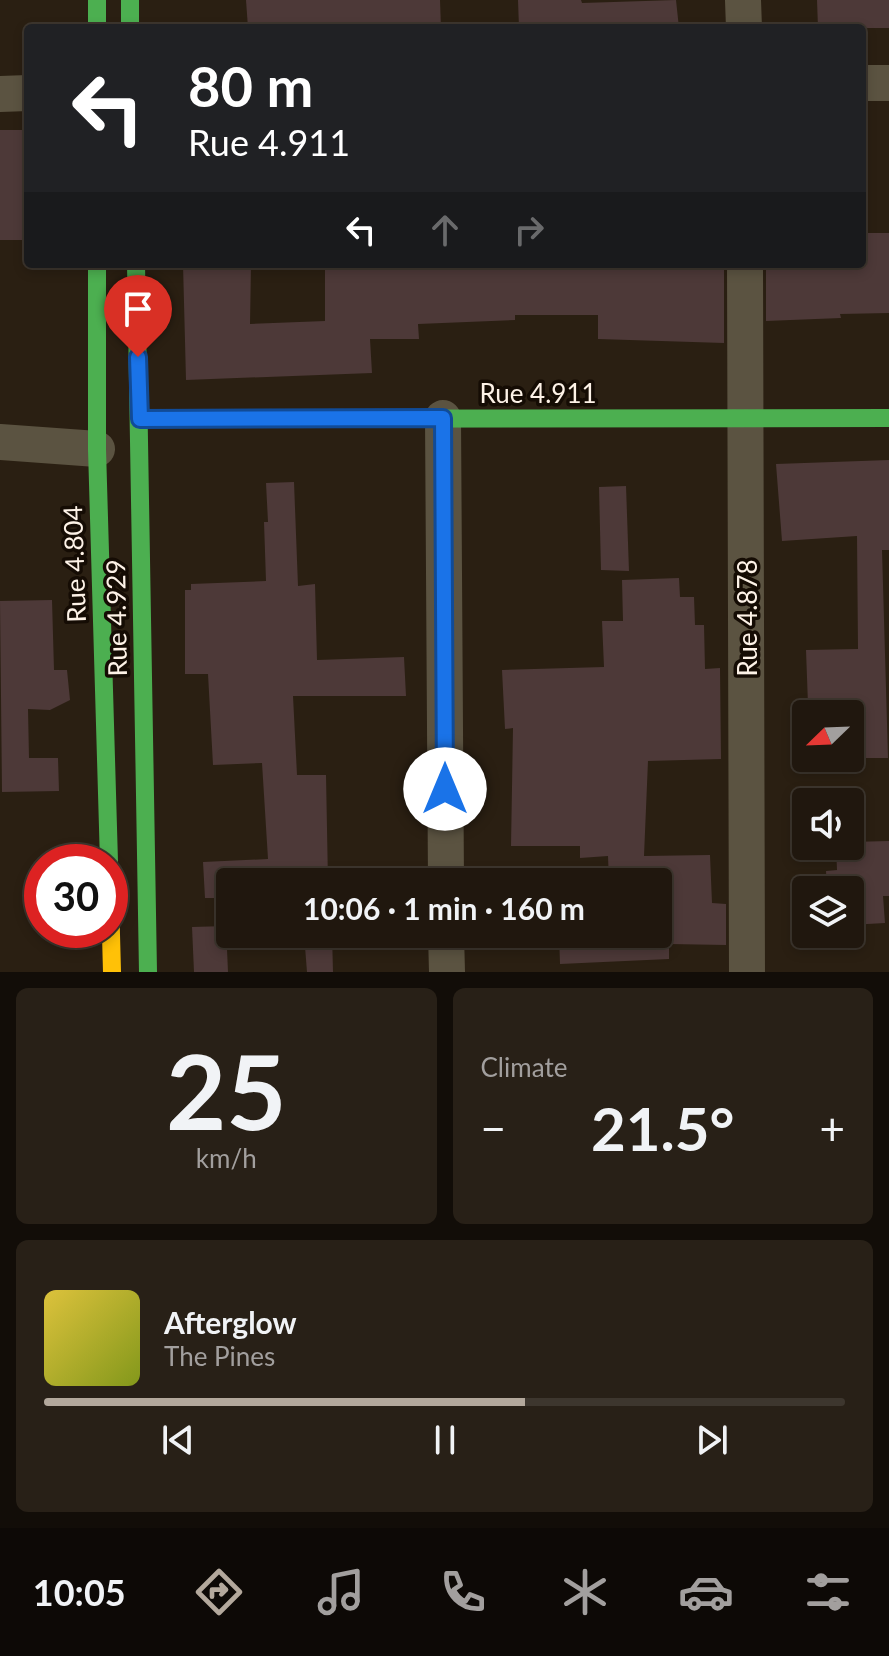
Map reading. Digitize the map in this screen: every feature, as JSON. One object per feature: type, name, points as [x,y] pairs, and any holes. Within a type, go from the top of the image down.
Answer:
[{"type":"main road","points":[[97,0],[97,24]]},
{"type":"main road","points":[[130,0],[130,24]]},
{"type":"main road","name":"Rue 4.804","points":[[97,268],[97,449],[108,844]]},
{"type":"main road","name":"Rue 4.929","points":[[136,268],[148,972]]},
{"type":"main road","name":"Rue 4.911","points":[[140,419],[889,418]]},
{"type":"main road","points":[[111,948],[112,972]]},
{"type":"street","points":[[743,0],[744,24]]},
{"type":"street","points":[[866,83],[889,83]]},
{"type":"street","points":[[0,94],[24,93]]},
{"type":"street","name":"Rue 4.878","points":[[745,268],[747,972]]},
{"type":"street","points":[[443,418],[446,868]]},
{"type":"street","points":[[0,442],[97,449]]},
{"type":"street","points":[[446,948],[447,972]]},
{"type":"building","points":[[246,0],[440,0],[441,24],[248,24]]},
{"type":"building","points":[[518,0],[581,0],[582,3],[676,0],[679,24],[519,24]]},
{"type":"building","points":[[817,0],[889,0],[889,28],[866,28],[866,24],[818,24]]},
{"type":"building","points":[[0,130],[24,130],[24,240],[0,240]]},
{"type":"building","points":[[866,233],[889,233],[889,313],[766,321],[766,268],[866,268]]},
{"type":"building","points":[[183,268],[251,268],[250,324],[325,321],[325,268],[724,268],[724,343],[598,339],[598,315],[515,315],[515,320],[418,324],[419,339],[370,339],[372,373],[186,380]]},
{"type":"building","points":[[889,460],[889,550],[882,550],[888,758],[864,758],[864,700],[808,700],[806,650],[858,649],[857,536],[782,541],[776,464]]},
{"type":"building","points":[[294,482],[298,586],[315,584],[317,660],[404,657],[406,696],[293,696],[297,775],[326,775],[328,868],[216,868],[216,898],[205,898],[203,862],[268,859],[262,763],[213,765],[208,674],[185,674],[185,590],[191,590],[191,584],[266,581],[266,483]]},
{"type":"building","points":[[626,486],[629,571],[601,570],[599,487]]},
{"type":"building","points":[[679,578],[680,597],[694,597],[695,625],[704,625],[705,669],[720,668],[721,759],[648,761],[644,856],[710,855],[712,903],[726,904],[726,945],[672,944],[672,868],[608,868],[608,856],[580,858],[580,846],[511,846],[513,728],[505,729],[502,670],[604,667],[602,621],[623,621],[622,580]]},
{"type":"building","points":[[52,600],[54,670],[67,670],[70,700],[50,710],[28,709],[29,758],[58,758],[59,791],[2,792],[0,601]]},
{"type":"building","points":[[889,841],[889,896],[883,896],[885,923],[864,924],[864,876],[826,876],[826,871],[837,870],[837,860],[864,860],[864,842]]},
{"type":"building","points":[[216,926],[216,948],[227,948],[228,972],[194,972],[192,927]]},
{"type":"building","points":[[305,948],[332,948],[333,972],[307,972]]},
{"type":"building","points":[[559,948],[669,948],[669,959],[560,964]]},
{"type":"traffic: fast","points":[[97,0],[97,24]]},
{"type":"traffic: fast","points":[[130,0],[130,24]]},
{"type":"traffic: fast","points":[[97,268],[97,449],[108,844]]},
{"type":"traffic: fast","points":[[136,268],[148,972]]},
{"type":"traffic: fast","points":[[140,419],[889,418]]},
{"type":"traffic: slow","points":[[111,948],[112,972]]},
{"type":"route","points":[[138,357],[140,419],[443,418],[445,789]]}]
